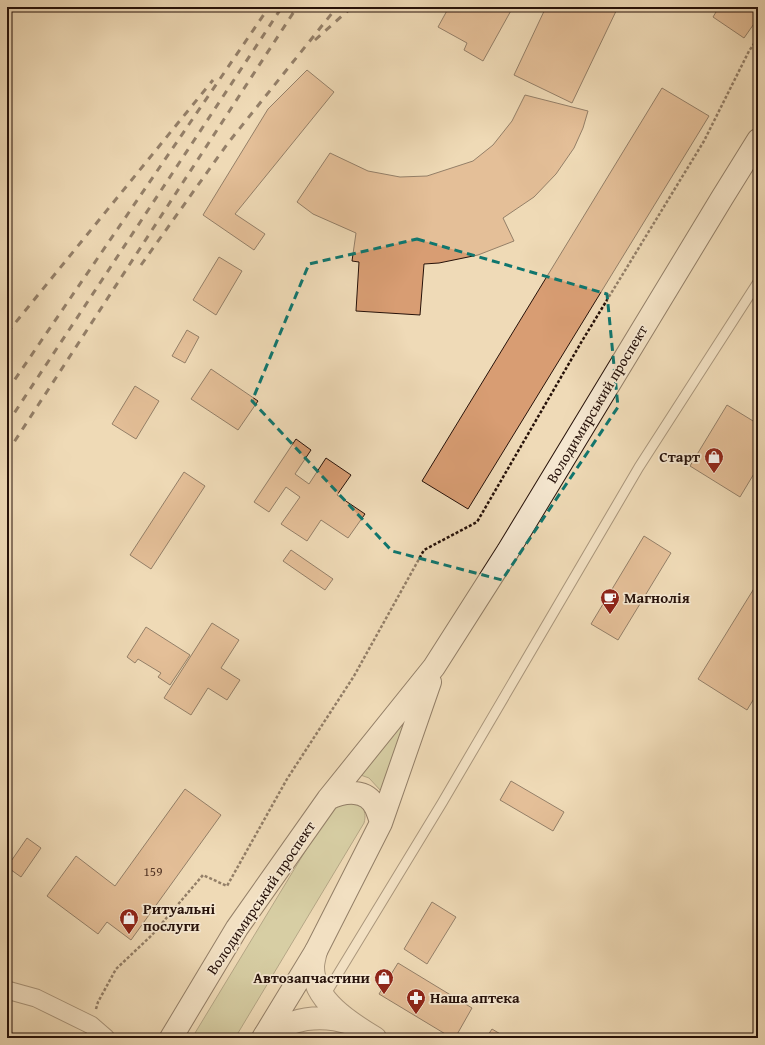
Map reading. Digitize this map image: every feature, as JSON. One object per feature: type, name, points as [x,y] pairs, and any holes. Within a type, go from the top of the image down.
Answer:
[{"type":"main road","name":"Володимирський проспект","points":[[171,1038],[237,928],[328,799],[434,667],[508,551],[758,140]]},
{"type":"main road","name":"Володимирський проспект","points":[[264,1036],[316,952],[381,823],[434,667]]},
{"type":"main road","points":[[328,799],[338,794],[356,792],[367,797],[376,807],[381,823]]},
{"type":"main road","points":[[316,952],[313,967],[316,984],[324,997],[333,1008],[350,1023],[375,1038]]},
{"type":"main road","points":[[309,1018],[324,997]]},
{"type":"main road","points":[[264,1036],[292,1022],[309,1018],[336,1019],[350,1023]]},
{"type":"street","points":[[7,990],[36,998],[91,1025],[106,1038]]},
{"type":"lane","points":[[324,997],[442,803],[639,467],[758,282]]},
{"type":"path","points":[[91,1025],[98,1002],[116,969],[152,935],[203,875],[227,886],[287,778],[354,676],[424,550],[477,522],[582,341],[704,142],[749,52],[758,38]]},
{"type":"highlighted area","points":[[417,239],[607,294],[618,407],[502,580],[392,551],[252,401],[309,264]]},
{"type":"green space","points":[[406,718],[381,791],[369,778],[355,773]]},
{"type":"green space","points":[[335,802],[361,804],[365,814],[364,823],[235,1038],[192,1038]]},
{"type":"building","points":[[449,7],[513,7],[483,61],[464,50],[467,43],[438,27]]},
{"type":"building","points":[[546,7],[618,7],[572,103],[514,75]]},
{"type":"building","points":[[719,7],[758,7],[758,18],[744,38],[713,17]]},
{"type":"building","points":[[307,70],[334,92],[235,214],[265,234],[254,250],[203,215],[268,109]]},
{"type":"building","points":[[662,88],[709,116],[468,509],[422,481]]},
{"type":"building","points":[[525,95],[588,111],[583,128],[574,148],[556,174],[534,197],[503,218],[514,241],[478,255],[439,263],[424,264],[420,315],[356,311],[359,262],[352,261],[356,233],[313,214],[297,202],[330,153],[368,171],[400,177],[427,176],[473,161],[493,145],[512,121]]},
{"type":"building","points":[[219,257],[242,271],[216,315],[193,300]]},
{"type":"building","points":[[187,330],[199,337],[185,363],[172,356]]},
{"type":"building","points":[[211,369],[258,401],[238,430],[191,399]]},
{"type":"building","points":[[135,386],[159,401],[136,439],[112,424]]},
{"type":"building","points":[[727,405],[758,424],[758,467],[740,497],[690,466]]},
{"type":"building","points":[[296,439],[311,450],[295,474],[309,484],[326,458],[351,475],[337,495],[365,514],[348,538],[321,520],[307,541],[281,524],[300,497],[286,487],[269,512],[254,502]]},
{"type":"building","points":[[184,472],[205,486],[151,569],[130,555]]},
{"type":"building","points":[[758,495],[758,505],[753,502]]},
{"type":"building","points":[[644,536],[671,553],[618,640],[591,624]]},
{"type":"building","points":[[291,550],[333,579],[325,590],[283,561]]},
{"type":"building","points":[[758,582],[758,692],[747,710],[698,679]]},
{"type":"building","points":[[212,623],[239,640],[221,668],[240,680],[227,700],[208,688],[191,715],[164,698]]},
{"type":"building","points":[[146,627],[190,655],[170,685],[158,677],[161,673],[138,659],[135,663],[127,657]]},
{"type":"building","points":[[511,781],[564,812],[553,831],[500,800]]},
{"type":"building","points":[[185,789],[221,815],[131,940],[107,922],[98,934],[47,896],[76,856],[115,886]]},
{"type":"building","points":[[27,838],[41,848],[21,877],[7,867]]},
{"type":"building","points":[[432,902],[456,917],[427,964],[404,949]]},
{"type":"building","points":[[398,963],[472,1008],[455,1038],[452,1038],[379,994]]},
{"type":"building","points":[[492,1029],[507,1038],[486,1038]]},
{"type":"railway","points":[[7,391],[269,7]]},
{"type":"railway","points":[[7,424],[282,7]]},
{"type":"railway","points":[[7,453],[297,7]]},
{"type":"railway","points":[[141,265],[228,143],[337,7]]},
{"type":"railway","points":[[315,40],[352,7]]},
{"type":"railway","points":[[7,333],[213,80]]},
{"type":"place","name":"Старт","points":[[714,474]]},
{"type":"place","name":"Магнолія","points":[[610,615]]},
{"type":"place","name":"Ритуальні послуги","points":[[129,935]]},
{"type":"place","name":"Автозапчастини","points":[[384,995]]},
{"type":"place","name":"Наша аптека","points":[[416,1015]]}]
